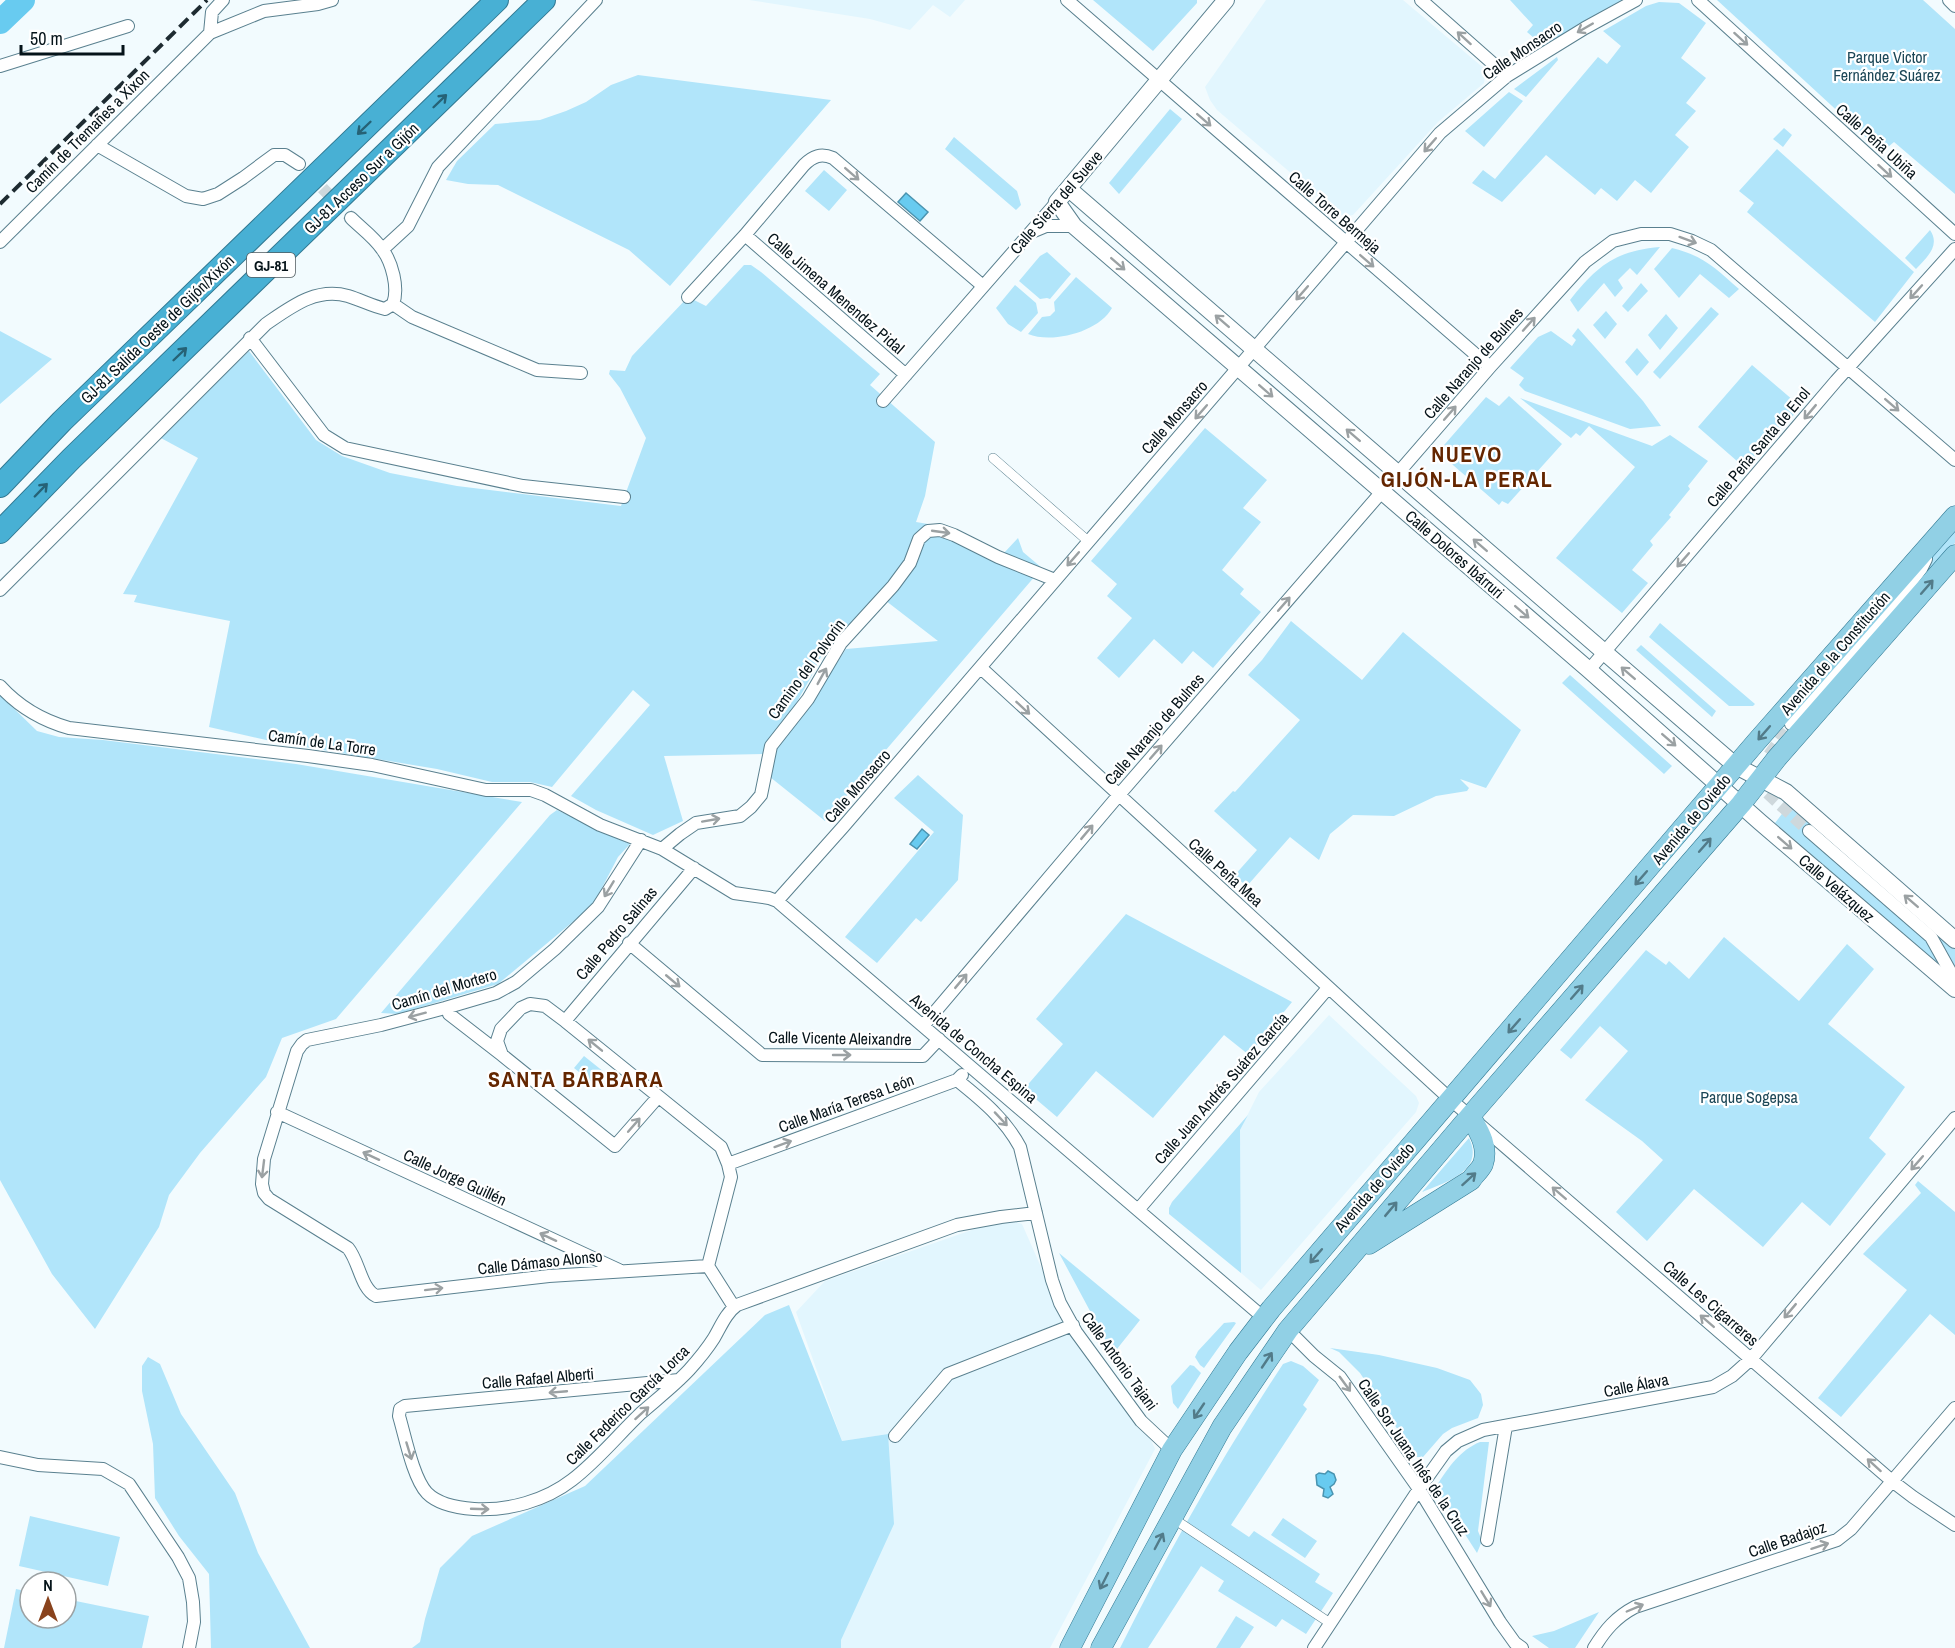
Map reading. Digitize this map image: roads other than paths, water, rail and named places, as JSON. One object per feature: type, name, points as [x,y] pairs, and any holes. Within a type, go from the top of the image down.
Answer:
[{"type":"highway","name":"GJ-81 Salida Oeste de Gijón/Xixón","points":[[0,486],[62,421],[497,0]]},
{"type":"highway","name":"GJ-81 Acceso Sur a Gijón","points":[[0,532],[71,459],[544,0]]},
{"type":"main road","name":"Avenida de la Constitución","points":[[1736,766],[1955,516]]},
{"type":"main road","name":"Avenida de la Constitución","points":[[1759,779],[1955,555]]},
{"type":"main road","name":"Avenida de Oviedo","points":[[1070,1648],[1172,1450],[1264,1318],[1736,766]]},
{"type":"main road","name":"Avenida de Oviedo","points":[[1101,1648],[1222,1426],[1288,1330],[1741,804],[1759,779]]},
{"type":"main road","name":"Avenida de Oviedo","points":[[1350,1257],[1471,1180],[1483,1164],[1484,1151],[1483,1139],[1470,1116]]},
{"type":"street","points":[[210,33],[213,12],[223,0]]},
{"type":"street","name":"Camín de Tremañes a Xixon","points":[[0,242],[210,33],[264,11],[332,0]]},
{"type":"street","points":[[383,249],[408,226],[438,167],[596,0]]},
{"type":"street","name":"Calle Torre Bermeja","points":[[1067,0],[1490,367]]},
{"type":"street","name":"Calle Sierra del Sueve","points":[[883,401],[1069,189],[1226,0]]},
{"type":"street","points":[[1421,0],[1507,76]]},
{"type":"street","name":"Calle Monsacro","points":[[777,902],[1440,133],[1507,76],[1584,28],[1636,0]]},
{"type":"street","name":"Calle Peña Ubiña","points":[[1698,0],[1955,234]]},
{"type":"street","points":[[1949,0],[1955,6]]},
{"type":"street","points":[[0,66],[128,26]]},
{"type":"street","points":[[97,145],[186,196],[202,199],[227,189],[274,155],[285,155],[299,164]]},
{"type":"street","points":[[688,297],[745,236],[804,165],[818,155],[833,158],[982,286]]},
{"type":"street","name":"Calle Dolores Ibárruri","points":[[1069,189],[1736,766]]},
{"type":"street","name":"Calle Dolores Ibárruri","points":[[1057,202],[1074,226],[1590,670],[1720,785]]},
{"type":"street","points":[[0,590],[266,324],[300,301],[326,294],[347,296],[385,309],[393,304],[396,296],[394,284],[383,249],[351,218]]},
{"type":"street","points":[[1030,232],[1046,226],[1074,226]]},
{"type":"street","name":"Calle Naranjo de Bulnes","points":[[923,1026],[1118,796],[1490,367],[1585,262],[1613,241],[1641,234],[1670,234],[1711,250],[1955,460]]},
{"type":"street","name":"Calle Jimena Menendez Pidal","points":[[745,236],[906,375]]},
{"type":"street","name":"Calle Peña Santa de Enol","points":[[1590,670],[1849,368],[1955,249]]},
{"type":"street","points":[[393,304],[412,317],[537,370],[581,373]]},
{"type":"street","points":[[250,338],[324,435],[345,448],[523,486],[624,497]]},
{"type":"street","points":[[993,458],[1088,541]]},
{"type":"street","name":"Camino del Polvorin","points":[[662,849],[696,823],[740,816],[751,807],[760,795],[771,746],[808,699],[842,643],[893,586],[910,563],[919,539],[928,531],[940,530],[954,535],[998,557],[1055,580]]},
{"type":"street","name":"Avenida de la Constitución","points":[[1791,724],[1890,610],[1921,569],[1934,541]]},
{"type":"street","name":"Calle Peña Mea","points":[[981,668],[1450,1100]]},
{"type":"street","name":"Camín de La Torre","points":[[0,686],[31,713],[50,723],[69,728],[372,765],[486,790],[531,790],[545,795],[600,825],[641,840]]},
{"type":"street","points":[[1736,766],[1786,792],[1955,940]]},
{"type":"street","name":"Calle Velázquez","points":[[1720,785],[1955,989]]},
{"type":"street","name":"Calle Velázquez","points":[[1809,831],[1931,937],[1955,980]]},
{"type":"street","name":"Avenida de Concha Espina","points":[[641,840],[694,867],[734,893],[769,898],[777,902],[1264,1318]]},
{"type":"street","name":"Camín del Mortero","points":[[376,1296],[368,1291],[348,1248],[269,1199],[264,1193],[262,1172],[277,1112],[297,1051],[307,1040],[381,1025],[445,1008],[496,993],[516,982],[555,949],[598,907],[641,840]]},
{"type":"street","name":"Calle Pedro Salinas","points":[[565,1021],[694,867]]},
{"type":"street","name":"Calle Vicente Aleixandre","points":[[628,944],[762,1055],[923,1056],[939,1039]]},
{"type":"street","name":"Calle Juan Andrés Suárez García","points":[[1138,1210],[1328,988]]},
{"type":"street","points":[[502,1054],[497,1041],[501,1029],[520,1008],[530,1004],[545,1006],[721,1147],[731,1177],[708,1266],[734,1307],[957,1225],[1036,1213]]},
{"type":"street","points":[[449,1014],[615,1146],[658,1097]]},
{"type":"street","points":[[957,1080],[969,1065]]},
{"type":"street","name":"Calle María Teresa León","points":[[728,1164],[957,1080]]},
{"type":"street","name":"Calle Antonio Tajani","points":[[957,1080],[999,1116],[1013,1133],[1020,1147],[1052,1280],[1060,1303],[1072,1326],[1141,1421],[1172,1450]]},
{"type":"street","name":"Calle Les Cigarreres","points":[[1450,1100],[1892,1482],[1955,1525]]},
{"type":"street","name":"Calle Jorge Guillén","points":[[277,1112],[620,1271]]},
{"type":"street","name":"Calle Álava","points":[[1314,1648],[1419,1489],[1446,1451],[1458,1441],[1483,1430],[1713,1387],[1732,1376],[1751,1359],[1955,1118]]},
{"type":"street","name":"Calle Dámaso Alonso","points":[[376,1296],[549,1276],[708,1266]]},
{"type":"street","name":"Calle Federico García Lorca","points":[[426,1492],[439,1501],[454,1506],[489,1510],[521,1505],[555,1491],[574,1479],[679,1380],[699,1358],[734,1307]]},
{"type":"street","points":[[895,1436],[948,1374],[1072,1326]]},
{"type":"street","name":"Calle Sor Juana Inés de la Cruz","points":[[1288,1330],[1314,1356],[1340,1377],[1419,1489],[1500,1622],[1518,1646]]},
{"type":"street","name":"Calle Rafael Alberti","points":[[426,1492],[417,1477],[399,1416],[400,1409],[405,1406],[679,1380]]},
{"type":"street","name":"Calle Badajoz","points":[[1594,1648],[1606,1629],[1622,1614],[1635,1607],[1837,1540],[1851,1529],[1955,1408]]},
{"type":"street","points":[[1487,1540],[1506,1426]]},
{"type":"street","points":[[0,1457],[38,1465],[103,1469],[129,1484],[178,1557],[189,1578],[194,1622],[189,1648]]},
{"type":"street","points":[[1177,1521],[1330,1623]]},
{"type":"water","points":[[906,193],[928,212],[920,221],[898,202]]},
{"type":"water","points":[[922,829],[929,835],[917,849],[910,844]]},
{"type":"water","points":[[1328,1471],[1334,1474],[1336,1480],[1330,1487],[1333,1494],[1328,1498],[1323,1496],[1324,1489],[1317,1485],[1316,1475],[1325,1474]]},
{"type":"waterway","points":[[0,22],[23,0]]},
{"type":"tunnel","points":[[310,175],[351,218]]},
{"type":"tunnel","points":[[1769,755],[1791,724]]},
{"type":"tunnel","points":[[1761,777],[1764,790],[1809,831]]},
{"type":"railway","points":[[0,204],[207,0]]},
{"type":"district","name":"NUEVO GIJÓN-LA PERAL","points":[[1467,467]]},
{"type":"district","name":"SANTA BÁRBARA","points":[[576,1079]]},
{"type":"park label","name":"Parque Victor Fernández Suárez","points":[[1887,66]]},
{"type":"park label","name":"Parque Sogepsa","points":[[1749,1097]]}]
